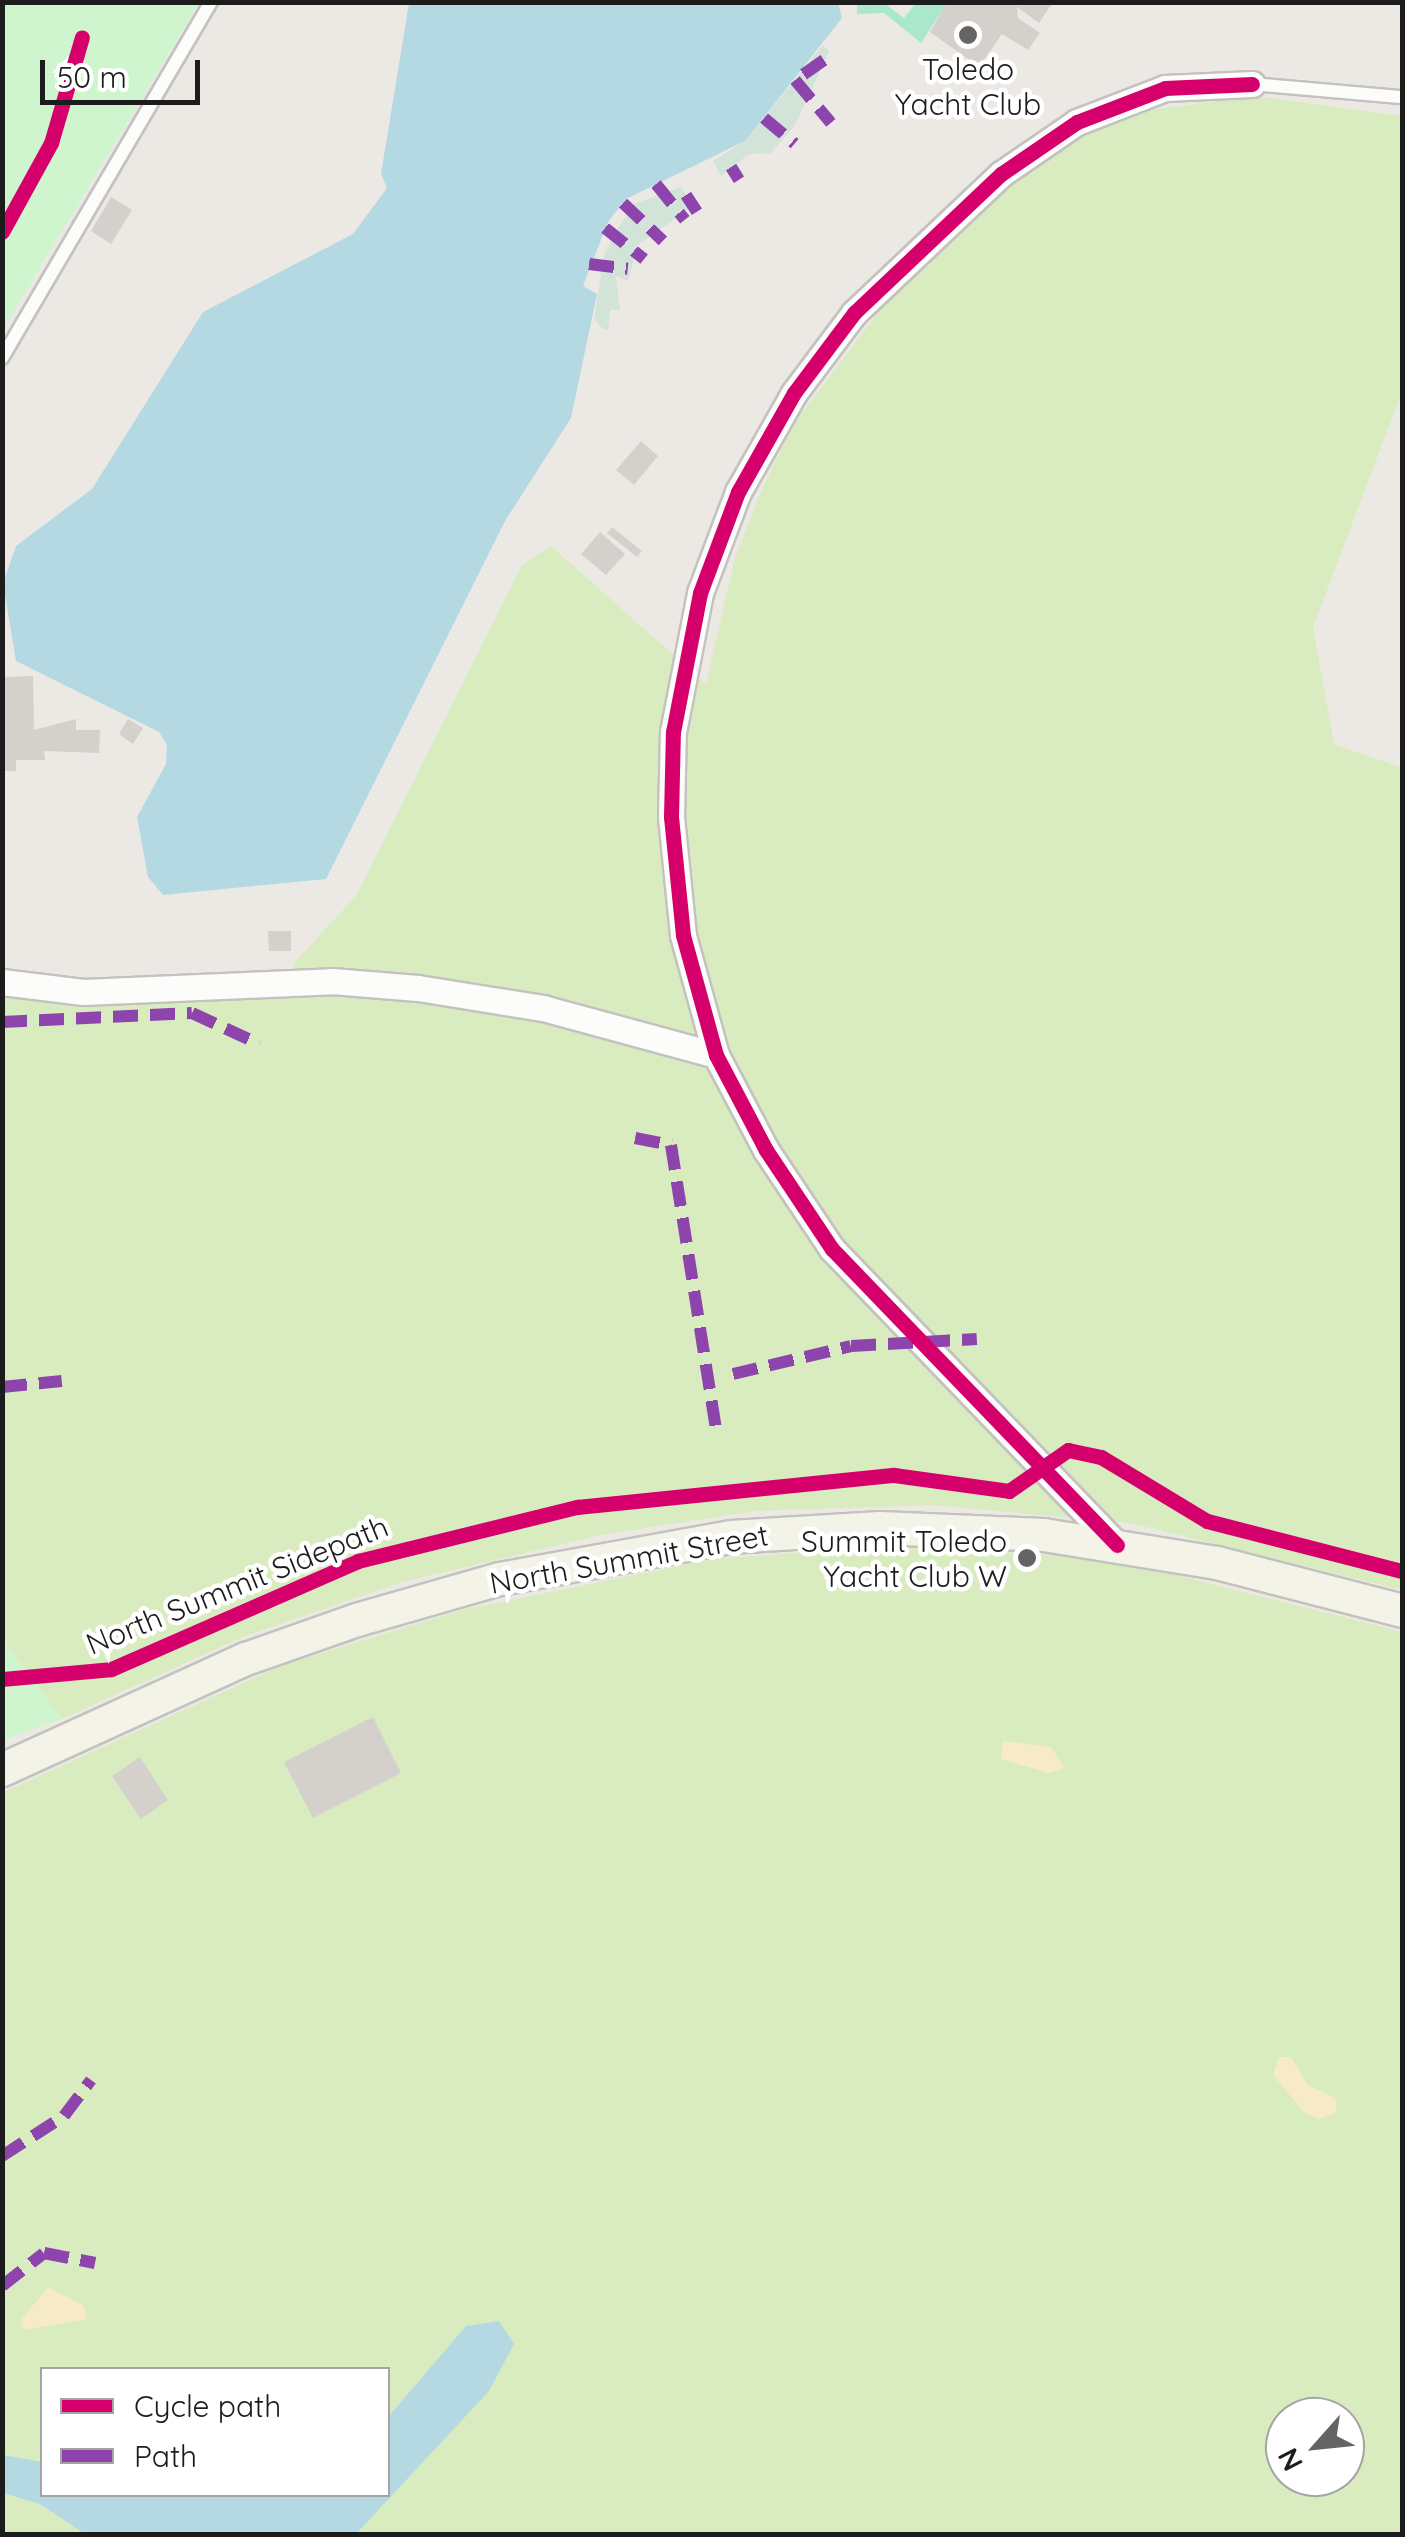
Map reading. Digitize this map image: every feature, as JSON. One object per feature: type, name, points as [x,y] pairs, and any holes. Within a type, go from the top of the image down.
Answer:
[{"type":"main road","name":"North Summit Street","points":[[2,1770],[290,1643],[469,1588],[586,1562],[732,1537],[863,1528],[1118,1544],[1402,1610]]},
{"type":"street","points":[[1118,1544],[832,1249],[716,1055],[674,875],[673,732],[711,559],[764,444],[825,349],[878,287],[1037,147],[1165,88],[1252,84]]},
{"type":"street","points":[[2,982],[83,992],[332,981],[418,988],[543,1008],[716,1055]]},
{"type":"lane","points":[[2,358],[210,2]]},
{"type":"lane","points":[[1252,84],[1402,97]]},
{"type":"green space","points":[[2,3],[199,3],[3,329]]},
{"type":"green space","points":[[857,3],[884,3],[904,18],[916,3],[947,3],[921,43],[884,13],[857,14]]},
{"type":"green space","points":[[823,45],[829,52],[795,125],[771,153],[749,154],[721,176],[713,161],[745,141]]},
{"type":"green space","points":[[1256,96],[1402,116],[1402,392],[1313,627],[1334,744],[1402,768],[1402,1590],[1130,1523],[932,1505],[755,1511],[601,1535],[403,1582],[245,1636],[62,1719],[3,1639],[3,998],[293,990],[294,963],[356,896],[522,565],[551,546],[706,684],[735,558],[761,491],[793,425],[896,289],[1028,170],[1083,136],[1142,111]]},
{"type":"green space","points":[[681,187],[693,206],[638,245],[628,281],[616,276],[620,310],[610,310],[608,330],[602,328],[594,319],[604,256],[616,231],[634,204]]},
{"type":"green space","points":[[882,1546],[1058,1555],[1168,1573],[1402,1632],[1402,2534],[3,2534],[2,1793],[283,1665],[466,1609],[714,1559]]},
{"type":"green space","points":[[3,1639],[62,1719],[2,1740]]},
{"type":"sand","points":[[1003,1741],[1051,1747],[1064,1768],[1049,1773],[1001,1759]]},
{"type":"sand","points":[[1279,2057],[1291,2057],[1308,2085],[1336,2098],[1336,2112],[1319,2119],[1304,2112],[1273,2075]]},
{"type":"sand","points":[[48,2287],[84,2306],[87,2319],[23,2330],[21,2320]]},
{"type":"water","points":[[838,2],[842,18],[745,141],[626,199],[608,222],[583,286],[597,294],[571,418],[505,521],[326,879],[163,895],[148,877],[137,817],[166,764],[167,745],[159,732],[16,661],[3,583],[16,546],[92,489],[203,312],[353,234],[387,188],[381,174],[409,3]]},
{"type":"water","points":[[499,2321],[514,2344],[489,2391],[356,2534],[85,2534],[40,2504],[3,2493],[3,2455],[40,2462],[40,2497],[390,2497],[390,2415],[466,2326]]},
{"type":"building","name":"Toledo Yacht Club","points":[[947,2],[1053,2],[1039,23],[1017,7],[1018,18],[1040,33],[1028,50],[1002,34],[979,67],[930,32]]},
{"type":"building","points":[[111,197],[132,210],[111,244],[91,231]]},
{"type":"building","points":[[641,441],[658,456],[634,485],[616,470]]},
{"type":"building","points":[[612,527],[642,551],[637,557],[607,533]]},
{"type":"building","points":[[600,532],[625,554],[606,575],[581,554]]},
{"type":"building","points":[[33,676],[34,730],[76,719],[76,730],[100,730],[99,753],[44,751],[45,760],[16,760],[16,771],[2,771],[2,677]]},
{"type":"building","points":[[128,719],[143,728],[133,744],[119,734]]},
{"type":"building","points":[[268,931],[291,931],[291,951],[269,951]]},
{"type":"building","points":[[373,1717],[401,1773],[313,1818],[284,1762]]},
{"type":"building","points":[[140,1757],[168,1800],[141,1819],[112,1776]]},
{"type":"marked path","points":[[824,60],[795,80],[831,123]]},
{"type":"marked path","points":[[764,118],[795,144]]},
{"type":"marked path","points":[[731,167],[739,180]]},
{"type":"marked path","points":[[656,184],[685,220]]},
{"type":"marked path","points":[[686,195],[697,212]]},
{"type":"marked path","points":[[623,203],[663,241]]},
{"type":"marked path","points":[[605,228],[644,259]]},
{"type":"marked path","points":[[589,264],[628,269]]},
{"type":"marked path","points":[[2,1022],[192,1013],[259,1044]]},
{"type":"marked path","points":[[635,1138],[671,1145],[717,1435]]},
{"type":"marked path","points":[[733,1374],[851,1346],[977,1339]]},
{"type":"marked path","points":[[2,1387],[62,1381]]},
{"type":"marked path","points":[[2,2156],[64,2116],[91,2080]]},
{"type":"marked path","points":[[2,2286],[44,2253],[95,2263]]},
{"type":"cycle path","points":[[2,232],[51,143],[82,37]]},
{"type":"cycle path","points":[[1117,1545],[832,1249],[766,1150],[716,1055],[683,935],[671,817],[673,732],[700,593],[738,492],[794,393],[854,313],[1001,174],[1077,122],[1165,88],[1252,84]]},
{"type":"cycle path","name":"North Summit Sidepath","points":[[2,1679],[111,1669],[358,1561],[577,1507],[894,1475],[1009,1491],[1068,1450],[1101,1457],[1207,1521],[1402,1571]]},
{"type":"place","name":"Toledo Yacht Club","points":[[968,35]]},
{"type":"place","name":"Summit Toledo Yacht Club W","points":[[1027,1558]]}]
